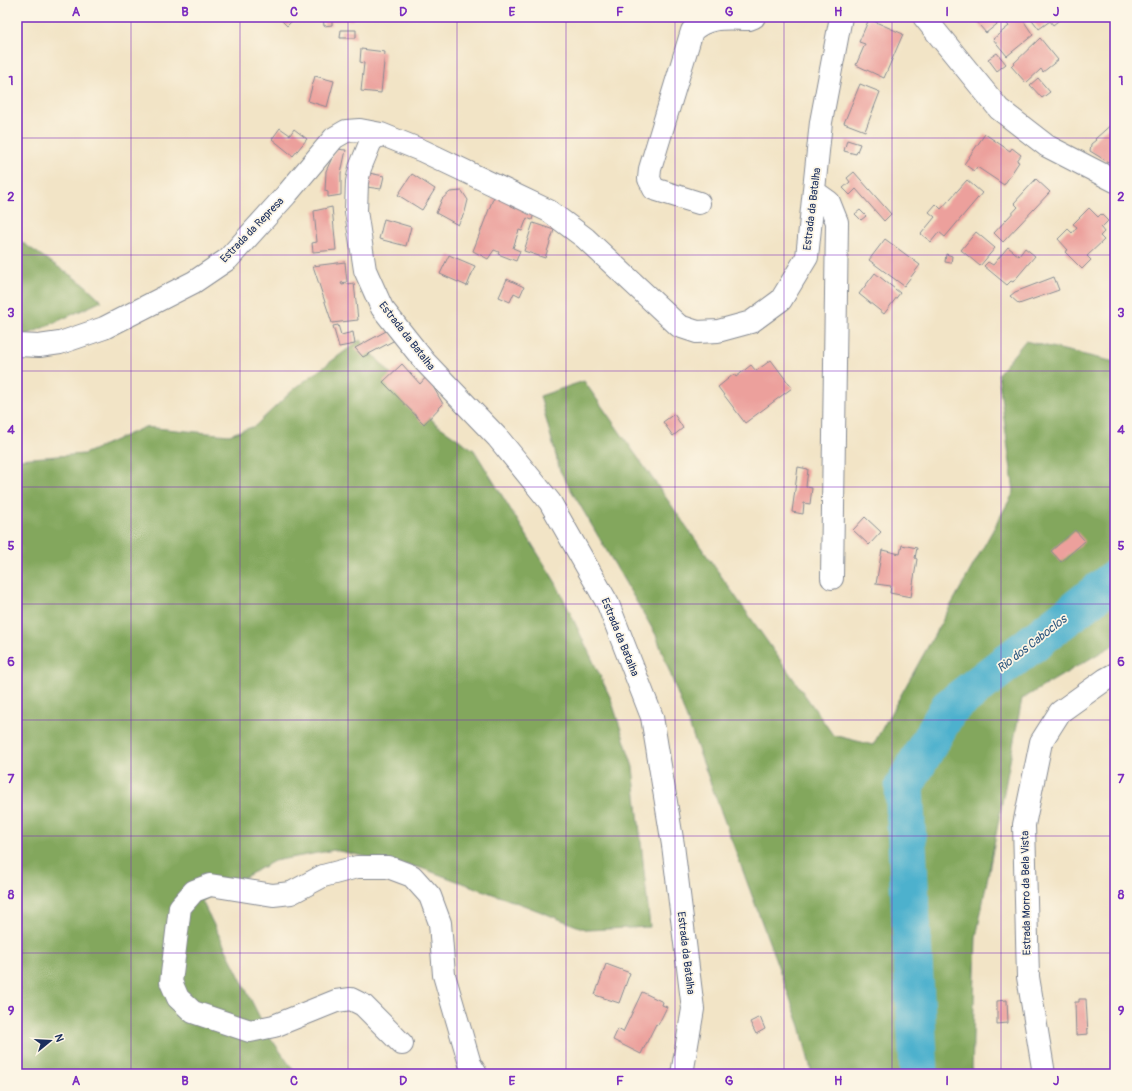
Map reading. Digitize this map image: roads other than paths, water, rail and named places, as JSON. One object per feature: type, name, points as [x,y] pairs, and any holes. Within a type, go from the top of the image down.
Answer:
[{"type":"street","points":[[699,203],[654,189],[649,179],[656,146],[692,31],[701,23],[713,19],[750,19],[754,17]]},
{"type":"street","name":"Estrada da Batalha","points":[[682,1074],[693,1009],[673,845],[652,717],[608,604],[550,502],[498,438],[425,362],[382,308],[365,270],[356,211],[357,182],[360,168],[371,141],[381,134],[423,151],[549,210],[585,238],[679,326],[697,332],[718,331],[751,322],[781,300],[807,257],[815,192],[821,122],[841,17]]},
{"type":"street","points":[[924,17],[999,109],[1047,146],[1115,181]]},
{"type":"street","name":"Estrada da Represa","points":[[17,345],[39,346],[60,343],[104,328],[194,282],[228,259],[286,195],[334,138],[346,131],[360,130],[381,134]]},
{"type":"street","points":[[815,192],[830,202],[837,222],[832,578]]},
{"type":"street","name":"Estrada Morro da Bela Vista","points":[[1044,1074],[1028,977],[1024,825],[1041,742],[1060,712],[1115,674]]},
{"type":"street","points":[[402,1044],[364,1005],[351,999],[336,1001],[274,1026],[250,1031],[193,1012],[178,998],[171,982],[180,907],[194,891],[210,885],[273,895],[291,893],[323,876],[357,867],[388,867],[412,876],[430,896],[440,923],[444,975],[470,1064],[476,1074]]},
{"type":"waterway","name":"Rio dos Caboclos","points":[[919,1074],[904,786],[949,708],[1115,579]]}]
